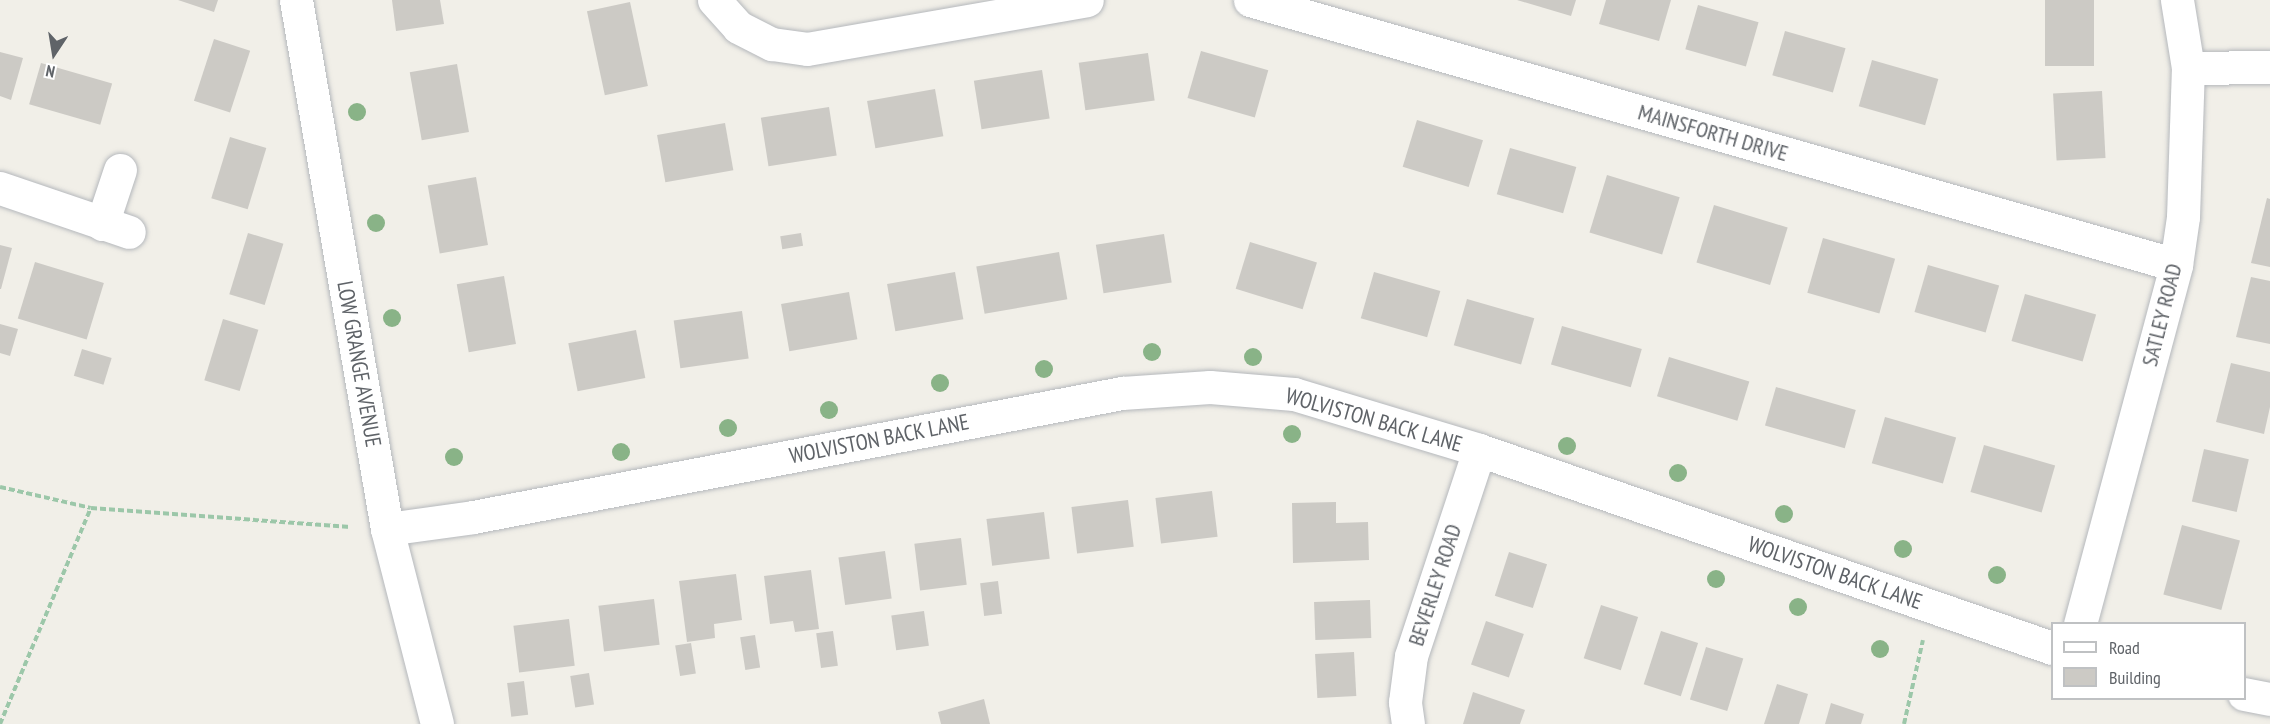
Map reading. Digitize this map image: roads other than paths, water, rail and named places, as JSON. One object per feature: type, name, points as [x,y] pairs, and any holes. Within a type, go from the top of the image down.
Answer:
[{"type":"street","name":"LOW GRANGE AVENUE","points":[[296,0],[387,529],[437,724]]},
{"type":"street","points":[[714,0],[738,27],[772,44],[807,49],[1042,3],[1086,0]]},
{"type":"street","name":"MAINSFORTH DRIVE","points":[[1250,0],[2176,265]]},
{"type":"street","name":"SATLEY ROAD","points":[[2081,622],[2176,265],[2183,217],[2188,68],[2177,0]]},
{"type":"street","points":[[2188,68],[2270,67]]},
{"type":"street","points":[[0,188],[116,228],[120,170]]},
{"type":"street","name":"WOLVISTON BACK LANE","points":[[387,529],[484,515],[1122,393],[1210,387],[1294,394],[1479,450],[2051,648]]},
{"type":"street","name":"BEVERLEY ROAD","points":[[1408,724],[1405,702],[1411,656],[1479,450]]},
{"type":"street","points":[[2246,694],[2270,699]]}]
